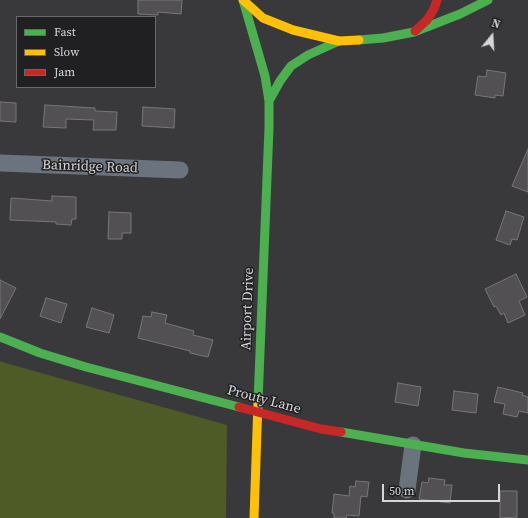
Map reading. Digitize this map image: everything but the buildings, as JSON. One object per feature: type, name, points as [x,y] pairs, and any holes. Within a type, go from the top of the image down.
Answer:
[{"type":"main road","name":"Airport Drive","points":[[243,0],[262,18],[293,30],[339,41],[383,38],[414,32],[460,14],[488,0]]},
{"type":"main road","name":"Airport Drive","points":[[243,0],[263,69],[269,101],[254,518]]},
{"type":"main road","points":[[414,32],[428,20],[437,0]]},
{"type":"main road","name":"Airport Drive","points":[[269,101],[280,81],[291,66],[308,55],[339,41]]},
{"type":"main road","name":"Prouty Lane","points":[[0,337],[40,353],[86,367],[321,429],[464,453],[528,460]]},
{"type":"street","name":"Bainridge Road","points":[[0,163],[180,170]]},
{"type":"street","points":[[407,490],[413,445]]},
{"type":"green space","points":[[0,361],[227,425],[226,518],[0,518]]},
{"type":"traffic: fast","points":[[243,0],[265,76],[269,101],[258,402]]},
{"type":"traffic: fast","points":[[359,40],[383,38],[414,32],[460,14],[488,0]]},
{"type":"traffic: fast","points":[[269,101],[280,81],[291,66],[308,55],[339,41]]},
{"type":"traffic: fast","points":[[0,337],[40,353],[86,367],[239,407]]},
{"type":"traffic: fast","points":[[341,432],[464,453],[528,460]]},
{"type":"traffic: slow","points":[[243,0],[263,18],[293,30],[339,41],[359,40]]},
{"type":"traffic: slow","points":[[254,518],[258,402]]},
{"type":"traffic: jam","points":[[415,31],[427,20],[434,9],[437,0]]},
{"type":"traffic: jam","points":[[239,407],[321,429],[341,432]]}]
